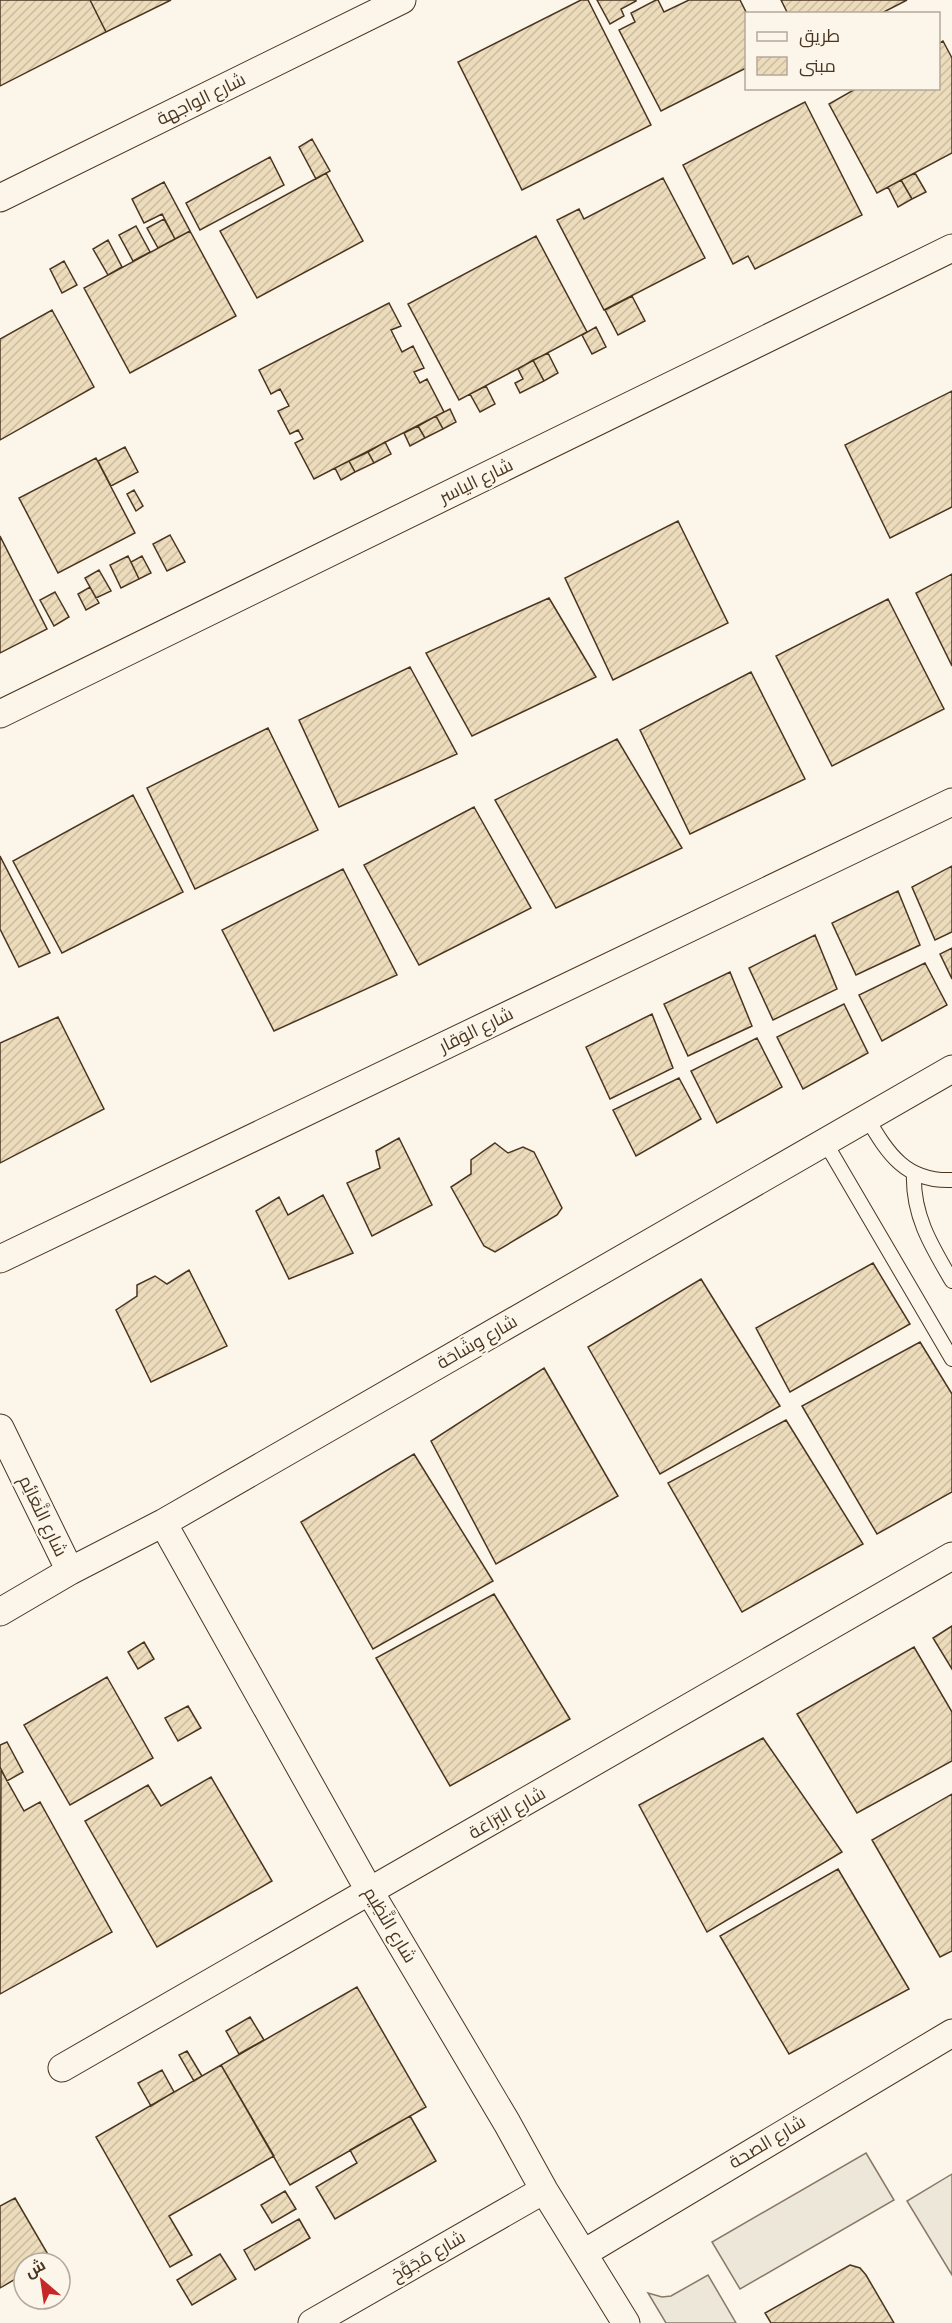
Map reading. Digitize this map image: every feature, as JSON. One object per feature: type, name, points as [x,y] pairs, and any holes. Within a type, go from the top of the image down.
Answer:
[{"type":"street","name":"شارع الواجهة","points":[[0,198],[402,0]]},
{"type":"street","name":"شارع الياسر","points":[[0,714],[952,248]]},
{"type":"street","name":"شارع الوَقار","points":[[0,1259],[952,802]]},
{"type":"street","name":"شارع وِشَاحَة","points":[[0,1612],[70,1571],[163,1523],[952,1069]]},
{"type":"street","name":"شارع النَّعَائِم","points":[[0,1428],[70,1571]]},
{"type":"street","name":"شارع النَّظِيم","points":[[163,1523],[370,1892],[507,2123],[544,2190],[626,2323]]},
{"type":"street","name":"شارع البَرَاعَة","points":[[62,2068],[952,1556]]},
{"type":"street","name":"شارع الصحة","points":[[584,2253],[952,2033]]},
{"type":"street","name":"شارع مُجَوَّخ","points":[[312,2323],[544,2190]]},
{"type":"lane","points":[[867,1118],[883,1146],[897,1162],[914,1173],[938,1180],[952,1180]]},
{"type":"lane","points":[[825,1142],[952,1359]]},
{"type":"lane","points":[[914,1173],[914,1193],[919,1219],[952,1281]]},
{"type":"shaded area","points":[[866,2153],[894,2200],[740,2289],[712,2242]]},
{"type":"shaded area","points":[[952,2174],[952,2275],[907,2201]]},
{"type":"shaded area","points":[[708,2275],[736,2323],[666,2323],[648,2293],[662,2297],[671,2296]]},
{"type":"building","points":[[0,0],[90,0],[106,32],[0,86]]},
{"type":"building","points":[[90,0],[171,0],[106,32]]},
{"type":"building","points":[[581,0],[588,0],[651,125],[522,190],[458,62]]},
{"type":"building","points":[[597,0],[636,1],[621,9],[624,16],[610,24]]},
{"type":"building","points":[[656,0],[664,12],[689,0],[740,0],[746,12],[745,69],[661,111],[619,30],[635,22],[631,13]]},
{"type":"building","points":[[781,0],[907,0],[884,12],[787,12]]},
{"type":"building","points":[[943,41],[952,58],[952,153],[877,193],[829,104],[854,90],[940,90],[940,43]]},
{"type":"building","points":[[805,102],[862,215],[755,269],[748,256],[733,264],[683,165]]},
{"type":"building","points":[[312,139],[330,171],[316,179],[299,147]]},
{"type":"building","points":[[270,157],[284,185],[200,230],[186,203]]},
{"type":"building","points":[[326,173],[363,241],[257,298],[220,231]]},
{"type":"building","points":[[915,173],[926,192],[912,199],[901,180]]},
{"type":"building","points":[[663,178],[705,258],[604,310],[557,220],[579,209],[584,219]]},
{"type":"building","points":[[901,180],[912,199],[898,207],[888,187]]},
{"type":"building","points":[[164,182],[190,231],[175,239],[162,214],[144,223],[132,199]]},
{"type":"building","points":[[164,219],[175,239],[158,248],[147,228]]},
{"type":"building","points":[[136,226],[150,252],[133,261],[119,235]]},
{"type":"building","points":[[190,231],[236,316],[130,373],[84,288]]},
{"type":"building","points":[[536,236],[587,332],[459,400],[408,304]]},
{"type":"building","points":[[108,240],[122,267],[108,275],[93,249]]},
{"type":"building","points":[[64,261],[77,285],[62,293],[50,269]]},
{"type":"building","points":[[632,296],[645,321],[618,335],[605,310]]},
{"type":"building","points":[[389,303],[401,326],[391,330],[402,352],[413,346],[424,368],[414,372],[420,383],[427,379],[444,412],[314,479],[295,443],[303,439],[298,430],[290,434],[278,411],[289,406],[280,389],[271,394],[259,370]]},
{"type":"building","points":[[52,310],[94,387],[0,440],[0,339]]},
{"type":"building","points":[[596,327],[606,347],[592,354],[582,335]]},
{"type":"building","points":[[548,353],[558,373],[544,381],[533,360]]},
{"type":"building","points":[[533,360],[544,381],[520,393],[515,383],[523,379],[518,369]]},
{"type":"building","points":[[486,386],[495,404],[480,412],[470,394]]},
{"type":"building","points":[[952,391],[952,507],[890,538],[845,445]]},
{"type":"building","points":[[450,409],[456,422],[443,429],[436,416]]},
{"type":"building","points":[[436,416],[443,429],[425,438],[418,426]]},
{"type":"building","points":[[418,426],[425,438],[410,446],[404,433]]},
{"type":"building","points":[[385,442],[391,454],[374,463],[368,452]]},
{"type":"building","points":[[125,447],[138,472],[111,486],[98,461]]},
{"type":"building","points":[[368,452],[374,463],[355,472],[349,461]]},
{"type":"building","points":[[96,458],[135,533],[58,573],[19,498]]},
{"type":"building","points":[[349,461],[355,472],[341,480],[335,468]]},
{"type":"building","points":[[134,490],[143,506],[136,511],[127,494]]},
{"type":"building","points":[[678,521],[728,623],[613,680],[565,578]]},
{"type":"building","points":[[170,535],[185,562],[167,571],[153,544]]},
{"type":"building","points":[[0,536],[47,629],[0,653]]},
{"type":"building","points":[[128,556],[139,579],[121,588],[110,565]]},
{"type":"building","points":[[142,556],[151,573],[139,579],[131,562]]},
{"type":"building","points":[[99,570],[111,591],[96,598],[85,578]]},
{"type":"building","points":[[952,574],[952,666],[916,593]]},
{"type":"building","points":[[90,587],[99,603],[86,610],[78,594]]},
{"type":"building","points":[[55,592],[69,617],[54,626],[40,600]]},
{"type":"building","points":[[549,598],[596,677],[472,736],[426,653]]},
{"type":"building","points":[[888,599],[944,709],[832,766],[776,656]]},
{"type":"building","points":[[410,667],[457,754],[339,807],[299,720]]},
{"type":"building","points":[[751,672],[805,779],[690,834],[640,730]]},
{"type":"building","points":[[268,728],[318,830],[195,889],[147,788]]},
{"type":"building","points":[[617,739],[682,848],[556,908],[495,800]]},
{"type":"building","points":[[133,795],[183,892],[62,953],[13,861]]},
{"type":"building","points":[[474,807],[531,908],[419,965],[364,865]]},
{"type":"building","points":[[0,856],[50,953],[19,967],[0,929]]},
{"type":"building","points":[[952,866],[952,932],[935,940],[912,887]]},
{"type":"building","points":[[343,869],[397,975],[274,1031],[222,930]]},
{"type":"building","points":[[898,891],[920,945],[856,975],[832,923]]},
{"type":"building","points":[[815,935],[837,989],[773,1020],[749,968]]},
{"type":"building","points":[[952,948],[952,979],[940,954]]},
{"type":"building","points":[[925,963],[947,1005],[882,1041],[859,995]]},
{"type":"building","points":[[730,972],[752,1026],[688,1056],[664,1004]]},
{"type":"building","points":[[844,1004],[868,1053],[803,1089],[777,1037]]},
{"type":"building","points":[[652,1014],[673,1068],[610,1099],[586,1047]]},
{"type":"building","points":[[58,1017],[104,1109],[0,1163],[0,1043]]},
{"type":"building","points":[[757,1038],[782,1087],[717,1123],[691,1071]]},
{"type":"building","points":[[679,1078],[701,1119],[636,1156],[613,1110]]},
{"type":"building","points":[[399,1138],[432,1205],[372,1236],[347,1183],[380,1168],[376,1151]]},
{"type":"building","points":[[495,1143],[508,1153],[523,1147],[534,1152],[562,1208],[557,1215],[495,1252],[484,1246],[451,1187],[471,1174],[471,1160]]},
{"type":"building","points":[[323,1195],[353,1253],[289,1279],[256,1211],[279,1197],[288,1215]]},
{"type":"building","points":[[873,1263],[910,1324],[790,1392],[756,1328]]},
{"type":"building","points":[[189,1270],[227,1346],[151,1382],[116,1310],[137,1296],[137,1285],[155,1276],[167,1284]]},
{"type":"building","points":[[701,1279],[780,1406],[660,1474],[588,1347]]},
{"type":"building","points":[[920,1342],[952,1394],[952,1492],[877,1534],[802,1406]]},
{"type":"building","points":[[544,1368],[618,1496],[496,1564],[431,1441]]},
{"type":"building","points":[[786,1420],[863,1544],[742,1612],[668,1483]]},
{"type":"building","points":[[414,1454],[493,1581],[373,1649],[301,1522]]},
{"type":"building","points":[[494,1594],[570,1719],[450,1786],[376,1658]]},
{"type":"building","points":[[952,1626],[952,1669],[933,1638]]},
{"type":"building","points":[[144,1642],[154,1659],[138,1669],[128,1652]]},
{"type":"building","points":[[914,1647],[952,1712],[952,1761],[857,1813],[797,1714]]},
{"type":"building","points":[[107,1677],[153,1758],[70,1805],[24,1725]]},
{"type":"building","points":[[188,1706],[201,1728],[178,1741],[165,1718]]},
{"type":"building","points":[[763,1738],[842,1852],[707,1932],[639,1805]]},
{"type":"building","points":[[7,1742],[23,1772],[7,1781],[0,1767],[0,1745]]},
{"type":"building","points":[[1,1770],[24,1811],[40,1802],[112,1932],[0,1994]]},
{"type":"building","points":[[211,1777],[272,1881],[157,1947],[85,1821],[148,1785],[161,1806]]},
{"type":"building","points":[[952,1794],[952,1951],[940,1957],[872,1840]]},
{"type":"building","points":[[838,1869],[909,1989],[789,2054],[720,1936]]},
{"type":"building","points":[[357,1987],[426,2107],[290,2185],[221,2065]]},
{"type":"building","points":[[250,2017],[264,2040],[239,2054],[226,2031]]},
{"type":"building","points":[[187,2051],[202,2076],[194,2081],[179,2055]]},
{"type":"building","points":[[221,2065],[274,2156],[169,2216],[192,2255],[170,2267],[96,2137]]},
{"type":"building","points":[[162,2070],[174,2092],[151,2106],[138,2083]]},
{"type":"building","points":[[410,2116],[436,2161],[335,2219],[316,2187],[357,2163],[350,2150]]},
{"type":"building","points":[[285,2191],[296,2209],[272,2223],[261,2205]]},
{"type":"building","points":[[15,2198],[46,2251],[12,2251],[12,2281],[0,2288],[0,2206]]},
{"type":"building","points":[[299,2219],[310,2238],[255,2270],[244,2250]]},
{"type":"building","points":[[220,2254],[236,2279],[192,2305],[177,2280]]},
{"type":"building","points":[[850,2265],[860,2268],[866,2275],[894,2323],[771,2323],[765,2313]]}]
